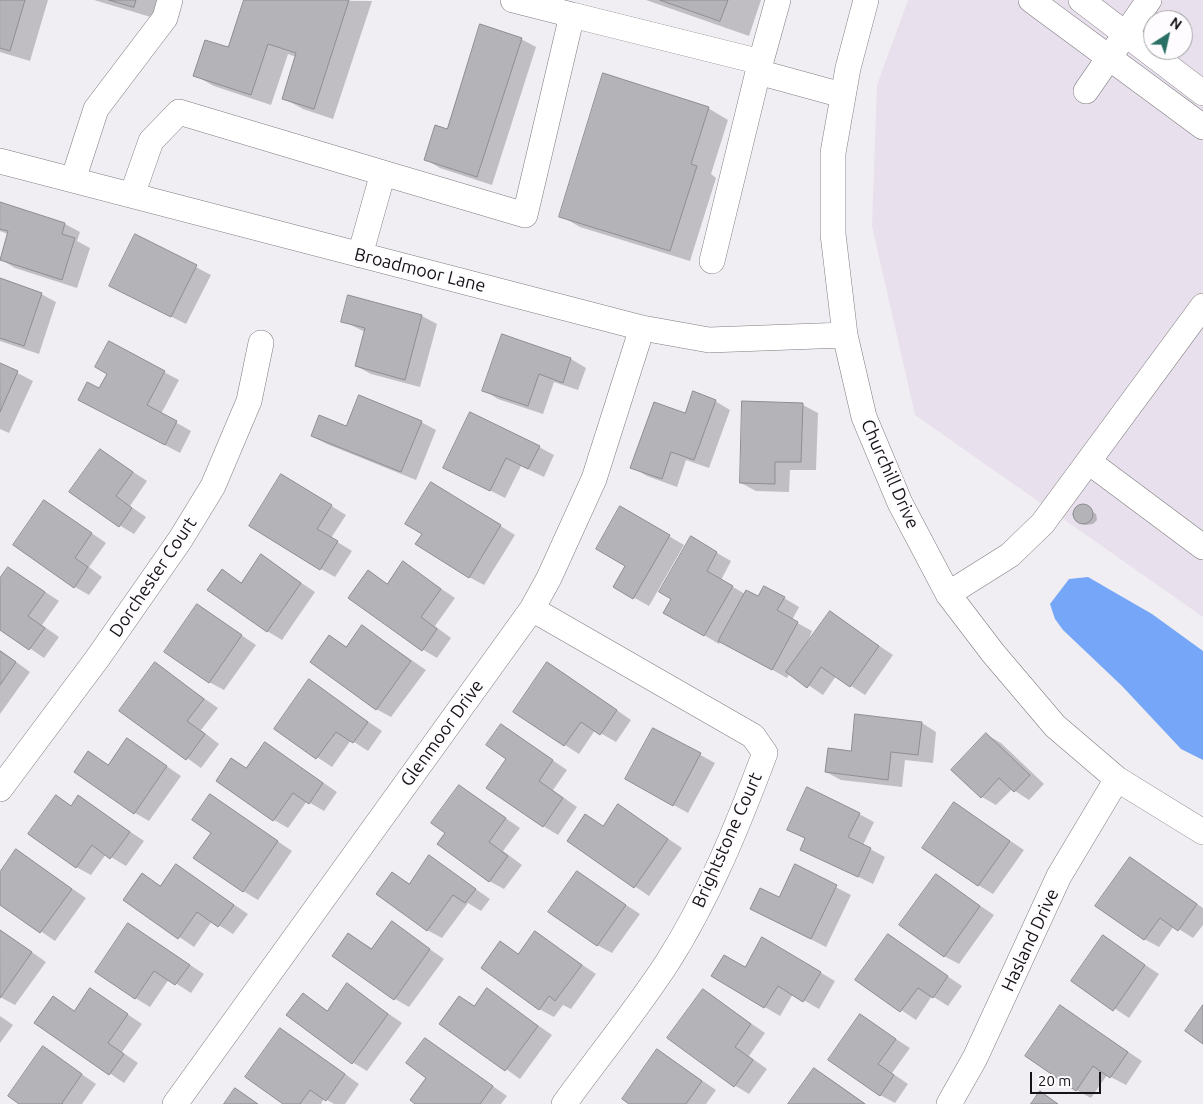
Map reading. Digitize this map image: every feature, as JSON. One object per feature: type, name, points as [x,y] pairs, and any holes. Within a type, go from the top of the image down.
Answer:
[{"type":"street","points":[[73,180],[96,109],[165,18],[170,0]]},
{"type":"street","points":[[513,0],[760,67],[842,95]]},
{"type":"street","points":[[712,261],[778,0]]},
{"type":"street","name":"Churchill Drive","points":[[866,0],[842,95],[833,153],[833,234],[845,335],[864,417],[900,503],[948,594],[992,653],[1055,726],[1117,779],[1203,832]]},
{"type":"street","points":[[1031,0],[1203,128]]},
{"type":"street","points":[[1081,0],[1203,92]]},
{"type":"street","points":[[1086,91],[1124,33],[1149,0]]},
{"type":"street","points":[[132,195],[151,141],[179,112],[525,214],[572,16]]},
{"type":"street","name":"Broadmoor Lane","points":[[0,161],[642,328],[709,340],[845,335]]},
{"type":"street","points":[[360,255],[383,173]]},
{"type":"street","points":[[948,594],[1010,555],[1043,523],[1203,306]]},
{"type":"street","name":"Glenmoor Drive","points":[[175,1104],[532,608],[549,578],[594,480],[642,328]]},
{"type":"street","name":"Dorchester Court","points":[[0,789],[97,659],[180,540],[213,486],[249,401],[261,343]]},
{"type":"street","points":[[1089,462],[1203,547]]},
{"type":"street","name":"Brightstone Court","points":[[532,608],[753,736],[765,753],[741,817],[698,907],[667,963],[564,1104]]},
{"type":"street","name":"Hasland Drive","points":[[949,1104],[975,1058],[1059,876],[1117,779]]},
{"type":"shaded area","points":[[908,0],[1203,0],[1203,617],[915,415],[872,226],[877,85]]},
{"type":"water","points":[[1088,577],[1152,614],[1203,651],[1203,760],[1181,749],[1122,686],[1063,630],[1055,619],[1050,604],[1069,579]]},
{"type":"building","points":[[0,0],[25,0],[10,51],[0,48]]},
{"type":"building","points":[[109,0],[136,0],[134,7]]},
{"type":"building","points":[[244,0],[349,0],[314,109],[282,99],[296,53],[268,44],[251,95],[193,76],[205,40],[228,47]]},
{"type":"building","points":[[660,0],[728,0],[720,21]]},
{"type":"building","points":[[480,24],[522,38],[477,177],[424,160],[435,125],[447,129]]},
{"type":"building","points":[[603,73],[709,107],[691,164],[697,166],[670,251],[559,217]]},
{"type":"building","points":[[0,202],[65,223],[62,234],[75,238],[62,280],[0,260],[8,231],[0,229]]},
{"type":"building","points":[[135,234],[197,265],[171,317],[109,286]]},
{"type":"building","points":[[0,278],[42,293],[24,346],[0,338]]},
{"type":"building","points":[[348,295],[422,315],[405,380],[355,366],[365,328],[341,322]]},
{"type":"building","points":[[502,334],[571,358],[563,383],[539,374],[528,406],[482,391]]},
{"type":"building","points":[[109,341],[165,371],[147,405],[177,421],[165,445],[78,400],[87,382],[99,388],[107,374],[95,367]]},
{"type":"building","points":[[0,363],[18,371],[0,412]]},
{"type":"building","points":[[693,391],[716,400],[694,460],[671,452],[662,479],[630,468],[654,402],[685,413]]},
{"type":"building","points":[[359,395],[422,421],[401,472],[311,436],[319,415],[346,426]]},
{"type":"building","points":[[742,401],[803,403],[801,462],[775,462],[775,484],[740,483]]},
{"type":"building","points":[[470,412],[540,446],[528,469],[506,458],[490,491],[443,468]]},
{"type":"building","points":[[100,449],[133,472],[116,496],[132,508],[119,527],[69,492]]},
{"type":"building","points":[[281,474],[332,505],[317,529],[338,541],[320,570],[249,526]]},
{"type":"building","points":[[431,482],[501,525],[469,578],[415,544],[422,534],[405,524]]},
{"type":"building","points":[[44,500],[92,533],[75,558],[88,567],[74,588],[13,545]]},
{"type":"building","points":[[1083,504],[1090,507],[1093,514],[1090,521],[1083,524],[1076,521],[1073,514],[1076,507]]},
{"type":"building","points":[[620,506],[670,535],[633,599],[613,587],[625,566],[596,549]]},
{"type":"building","points":[[691,536],[717,552],[707,571],[733,586],[704,636],[663,613],[671,599],[659,592]]},
{"type":"building","points":[[261,554],[301,583],[267,632],[207,590],[222,569],[241,583]]},
{"type":"building","points":[[403,561],[441,589],[421,617],[437,629],[422,651],[348,598],[368,570],[387,584]]},
{"type":"building","points":[[8,567],[45,592],[28,616],[45,628],[29,650],[0,630],[0,578]]},
{"type":"building","points":[[764,586],[785,597],[777,610],[798,622],[772,670],[718,641],[746,590],[758,596]]},
{"type":"building","points":[[197,604],[242,635],[209,683],[164,652]]},
{"type":"building","points":[[830,611],[879,646],[850,687],[821,667],[807,688],[786,672]]},
{"type":"building","points":[[362,625],[411,661],[376,710],[310,662],[329,635],[346,647]]},
{"type":"building","points":[[0,651],[16,662],[0,685]]},
{"type":"building","points":[[155,662],[204,699],[187,721],[205,734],[186,760],[119,711]]},
{"type":"building","points":[[547,662],[617,710],[600,735],[581,722],[564,746],[513,712]]},
{"type":"building","points":[[309,679],[368,722],[353,743],[336,732],[316,759],[274,729]]},
{"type":"building","points":[[855,714],[922,722],[918,755],[891,752],[888,780],[825,772],[828,748],[851,751]]},
{"type":"building","points":[[501,724],[553,760],[539,781],[563,798],[543,827],[486,788],[506,759],[486,745]]},
{"type":"building","points":[[653,728],[701,753],[673,806],[625,779]]},
{"type":"building","points":[[986,733],[1030,775],[1014,792],[999,778],[981,798],[951,770]]},
{"type":"building","points":[[127,738],[167,766],[134,814],[74,772],[88,751],[108,765]]},
{"type":"building","points":[[265,742],[323,783],[309,804],[293,793],[273,821],[216,781],[231,758],[246,768]]},
{"type":"building","points":[[459,785],[506,818],[489,842],[508,856],[489,882],[437,844],[445,833],[431,823]]},
{"type":"building","points":[[807,787],[860,813],[848,837],[871,848],[858,877],[800,850],[805,838],[787,830]]},
{"type":"building","points":[[210,794],[278,841],[243,892],[193,858],[211,833],[192,820]]},
{"type":"building","points":[[56,795],[71,806],[78,795],[130,832],[110,859],[92,845],[76,868],[28,834]]},
{"type":"building","points":[[954,802],[1010,841],[978,886],[922,848]]},
{"type":"building","points":[[618,804],[668,839],[634,888],[567,841],[585,814],[603,826]]},
{"type":"building","points":[[16,849],[72,889],[40,933],[0,905],[0,872]]},
{"type":"building","points":[[429,855],[476,889],[465,903],[453,895],[427,931],[376,894],[392,872],[409,884]]},
{"type":"building","points":[[1130,857],[1197,904],[1178,931],[1160,918],[1144,940],[1095,906]]},
{"type":"building","points":[[176,864],[234,905],[218,927],[197,912],[178,939],[123,900],[142,873],[160,886]]},
{"type":"building","points":[[795,864],[837,885],[811,939],[750,909],[760,888],[779,897]]},
{"type":"building","points":[[577,871],[626,905],[597,946],[548,912]]},
{"type":"building","points":[[936,874],[980,906],[944,957],[899,925]]},
{"type":"building","points":[[392,921],[430,949],[394,1000],[332,956],[348,933],[371,949]]},
{"type":"building","points":[[128,923],[190,965],[175,985],[154,971],[135,999],[95,972]]},
{"type":"building","points":[[0,930],[32,952],[0,998]]},
{"type":"building","points":[[535,931],[582,965],[555,1001],[549,996],[539,1010],[481,968],[500,941],[518,954]]},
{"type":"building","points":[[888,934],[948,976],[933,998],[918,988],[900,1012],[855,980]]},
{"type":"building","points":[[1103,935],[1145,965],[1113,1011],[1071,981]]},
{"type":"building","points":[[762,937],[821,972],[803,1002],[778,986],[764,1008],[711,976],[724,955],[745,967]]},
{"type":"building","points":[[347,983],[388,1014],[352,1064],[286,1015],[303,993],[327,1011]]},
{"type":"building","points":[[90,988],[128,1014],[108,1043],[124,1054],[109,1075],[34,1023],[53,996],[74,1011]]},
{"type":"building","points":[[487,988],[538,1026],[505,1071],[439,1024],[459,996],[474,1006]]},
{"type":"building","points":[[703,989],[751,1024],[735,1047],[753,1060],[734,1087],[667,1038]]},
{"type":"building","points":[[1060,1005],[1128,1052],[1110,1078],[1093,1066],[1076,1091],[1025,1056]]},
{"type":"building","points":[[1203,1005],[1203,1044],[1185,1031]]},
{"type":"building","points":[[860,1014],[896,1039],[878,1064],[894,1075],[880,1096],[828,1060]]},
{"type":"building","points":[[280,1028],[345,1074],[326,1101],[310,1090],[300,1104],[283,1104],[245,1077]]},
{"type":"building","points":[[425,1038],[493,1086],[480,1104],[415,1104],[410,1100],[426,1078],[406,1063]]},
{"type":"building","points":[[43,1046],[82,1074],[63,1104],[19,1104],[8,1096]]},
{"type":"building","points":[[657,1049],[702,1081],[686,1104],[629,1104],[622,1099]]},
{"type":"building","points":[[814,1068],[865,1104],[788,1104]]},
{"type":"building","points":[[235,1088],[258,1104],[224,1104]]},
{"type":"building","points":[[1040,1091],[1058,1104],[1031,1104]]}]
